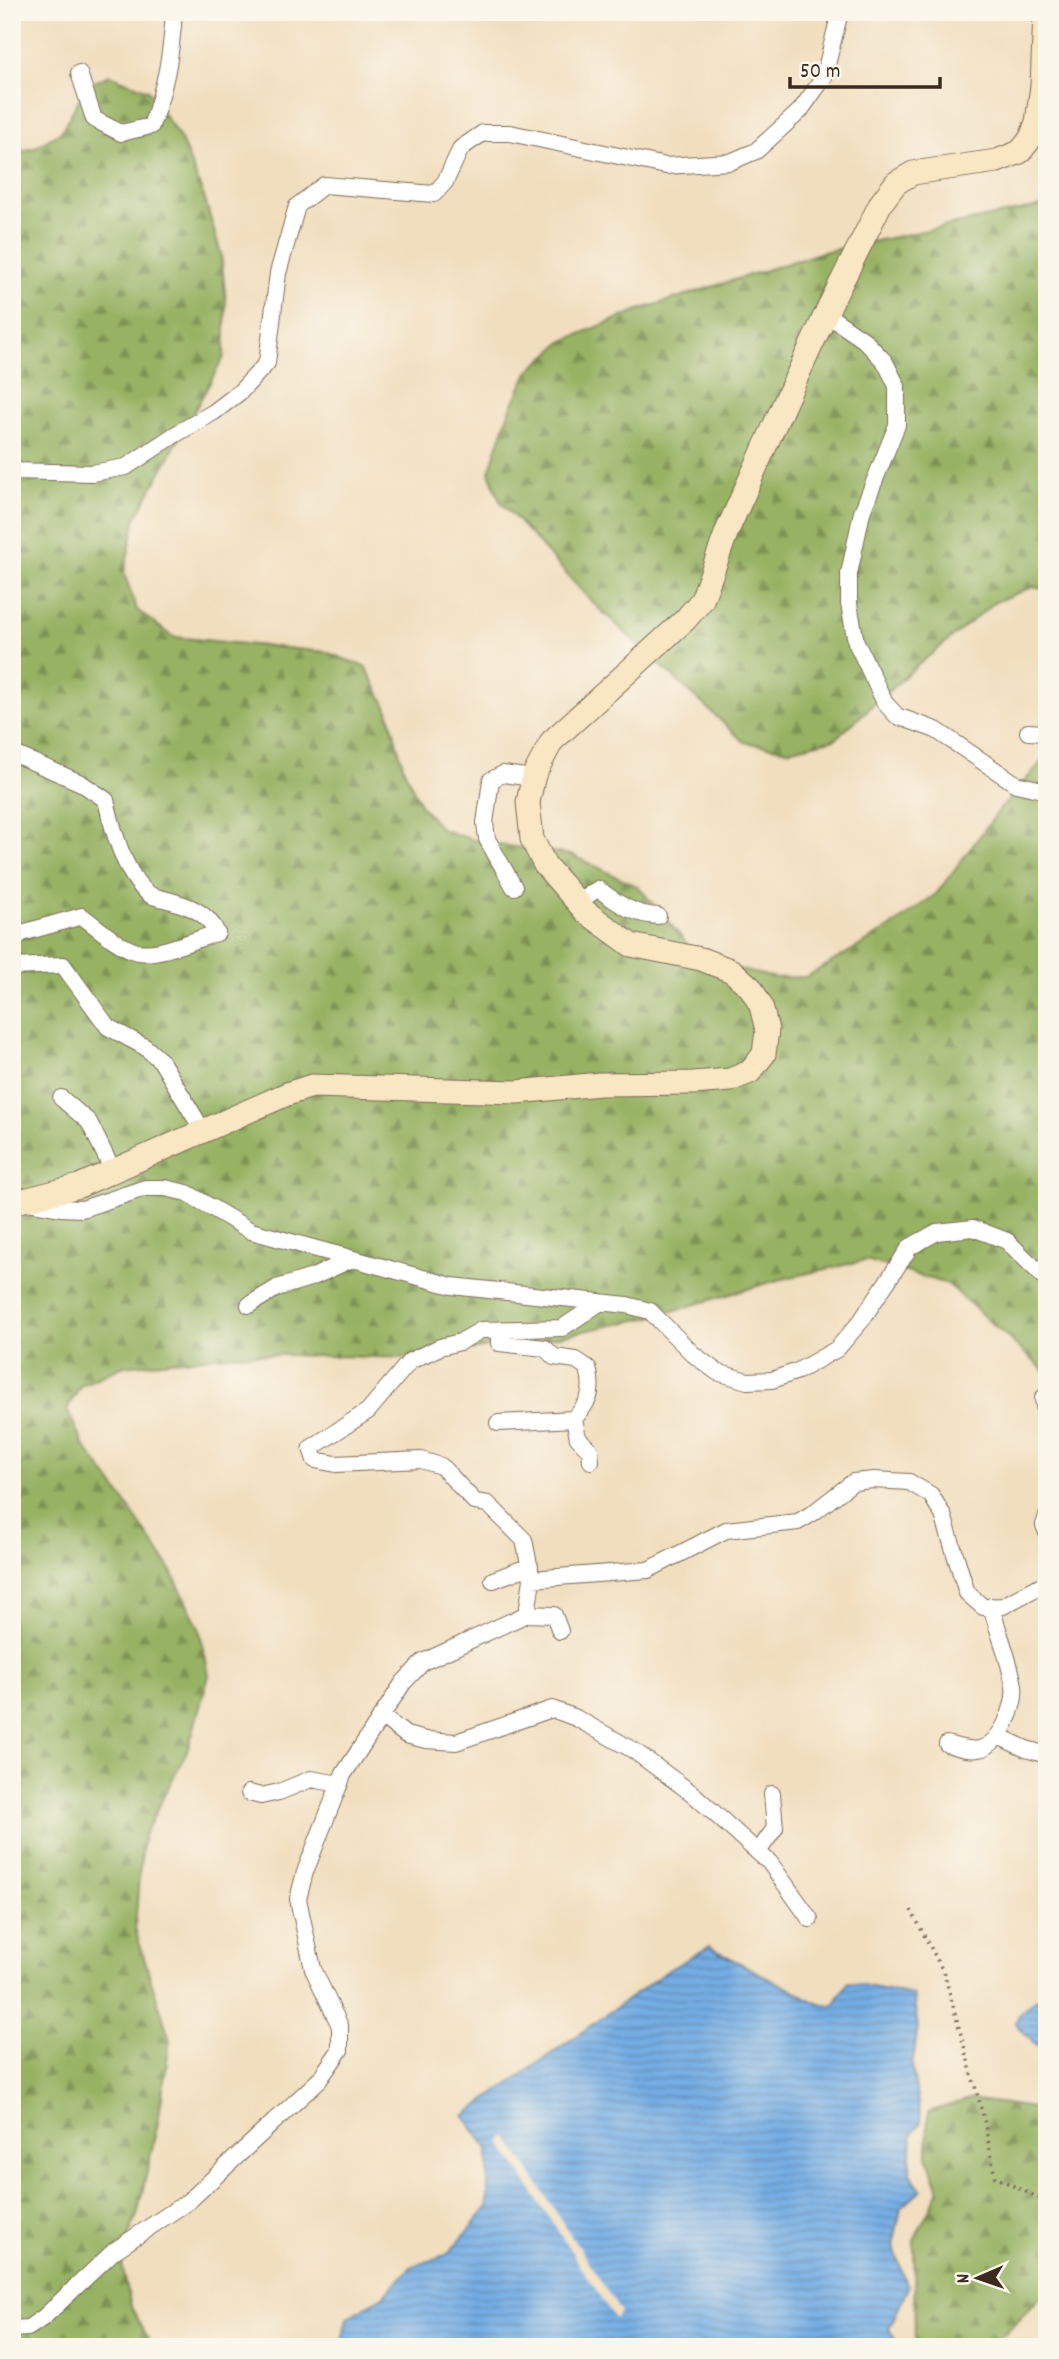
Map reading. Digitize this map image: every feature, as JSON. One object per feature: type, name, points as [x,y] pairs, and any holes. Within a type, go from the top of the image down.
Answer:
[{"type":"street","points":[[79,73],[94,119],[121,133],[151,127],[166,83],[172,54],[174,12]]},
{"type":"street","points":[[12,471],[92,473],[126,467],[215,412],[240,392],[267,363],[278,273],[297,206],[324,185],[434,194],[445,182],[461,148],[483,133],[510,132],[666,166],[730,162],[756,151],[800,111],[824,77],[841,12]]},
{"type":"street","points":[[15,1198],[79,1186],[287,1094],[312,1086],[517,1092],[600,1084],[730,1080],[750,1072],[764,1055],[767,1030],[761,1006],[751,988],[732,971],[701,959],[631,945],[586,912],[545,865],[533,839],[528,802],[533,778],[552,741],[686,618],[702,600],[727,531],[826,314],[881,203],[896,183],[913,173],[997,161],[1020,152],[1031,138],[1037,122],[1042,86],[1045,12]]},
{"type":"street","points":[[826,314],[864,340],[885,362],[897,386],[897,425],[862,512],[849,574],[849,604],[856,642],[885,703],[897,716],[936,730],[1016,784],[1047,790]]},
{"type":"street","points":[[1028,732],[1047,733]]},
{"type":"street","points":[[12,753],[81,783],[106,800],[111,823],[131,874],[149,895],[192,907],[212,921],[217,933],[160,950],[138,952],[116,941],[82,916],[22,933],[12,941]]},
{"type":"street","points":[[514,887],[487,839],[485,823],[491,780],[503,774],[533,778]]},
{"type":"street","points":[[577,902],[598,889],[629,911],[658,916]]},
{"type":"street","points":[[12,967],[63,965],[108,1027],[145,1046],[161,1061],[204,1131]]},
{"type":"street","points":[[61,1098],[89,1122],[113,1171]]},
{"type":"street","points":[[15,1198],[60,1209],[82,1209],[145,1188],[165,1188],[187,1193],[251,1231],[452,1286],[627,1305],[650,1311],[693,1354],[717,1371],[747,1381],[772,1380],[798,1371],[837,1349],[861,1321],[910,1247],[937,1232],[972,1228],[1007,1241],[1047,1280]]},
{"type":"street","points":[[249,1305],[276,1288],[313,1277],[352,1259]]},
{"type":"street","points":[[527,1614],[531,1572],[524,1540],[488,1504],[475,1502],[441,1466],[421,1460],[336,1464],[315,1460],[311,1448],[369,1411],[410,1361],[440,1347],[460,1342],[481,1330],[562,1328],[601,1302]]},
{"type":"street","points":[[498,1423],[575,1419],[589,1402],[592,1384],[588,1368],[576,1360],[554,1357],[545,1348],[499,1343],[499,1330]]},
{"type":"street","points":[[1043,1398],[1047,1427]]},
{"type":"street","points":[[575,1419],[579,1438],[590,1450],[591,1461]]},
{"type":"street","points":[[494,1580],[531,1572],[648,1570],[726,1530],[798,1521],[813,1513],[853,1482],[885,1481],[909,1482],[931,1495],[943,1515],[967,1593],[983,1607],[1003,1606],[1047,1582]]},
{"type":"street","points":[[1047,1516],[1044,1525],[1047,1533]]},
{"type":"street","points":[[947,1744],[964,1749],[982,1749],[998,1736],[1013,1710],[1015,1688],[991,1606]]},
{"type":"street","points":[[12,2329],[28,2328],[44,2317],[114,2251],[190,2200],[319,2080],[340,2050],[340,2026],[313,1969],[298,1899],[305,1872],[343,1775],[403,1683],[423,1662],[527,1614],[554,1615],[561,1631]]},
{"type":"street","points":[[382,1716],[406,1735],[426,1741],[456,1742],[551,1709],[576,1718],[633,1750],[693,1794],[770,1863],[810,1919]]},
{"type":"street","points":[[998,1736],[1047,1755]]},
{"type":"street","points":[[249,1793],[261,1796],[279,1792],[311,1779],[340,1784]]},
{"type":"street","points":[[758,1852],[775,1828],[772,1794]]},
{"type":"path","points":[[911,1910],[944,1973],[984,2119],[995,2177],[1047,2202]]},
{"type":"green space","points":[[110,75],[148,90],[181,140],[204,197],[221,254],[226,303],[224,357],[136,517],[124,573],[137,610],[173,637],[326,652],[366,667],[388,710],[404,769],[421,806],[441,829],[479,842],[572,855],[639,887],[692,950],[719,965],[776,978],[806,977],[888,929],[936,894],[1001,808],[1047,756],[1047,1373],[948,1284],[866,1260],[778,1280],[656,1316],[560,1336],[417,1358],[241,1354],[124,1366],[81,1385],[67,1409],[83,1444],[171,1570],[199,1628],[209,1675],[188,1749],[144,1835],[139,1876],[135,1929],[170,2040],[158,2122],[137,2216],[120,2255],[131,2307],[153,2347],[12,2347],[12,153],[34,148],[61,132],[87,85]]},
{"type":"green space","points":[[1047,205],[1047,588],[1032,587],[995,602],[912,670],[835,739],[788,750],[744,742],[592,602],[500,501],[489,472],[509,412],[528,372],[563,341],[639,310],[823,252]]},
{"type":"green space","points":[[970,2099],[1047,2110],[1047,2291],[991,2347],[915,2347],[914,2240],[939,2190],[927,2156],[928,2112]]},
{"type":"water","points":[[709,1947],[819,2004],[834,2005],[848,1982],[913,1995],[918,2027],[912,2066],[921,2122],[912,2134],[910,2174],[922,2190],[901,2208],[893,2246],[908,2287],[889,2329],[899,2347],[341,2347],[347,2318],[386,2294],[411,2267],[448,2254],[488,2207],[488,2149],[464,2116],[670,1969]]},
{"type":"water","points":[[1047,1990],[1047,2045],[1035,2045],[1016,2023],[1019,2014]]},
{"type":"pier","points":[[507,2136],[621,2313],[615,2319],[500,2141]]}]
